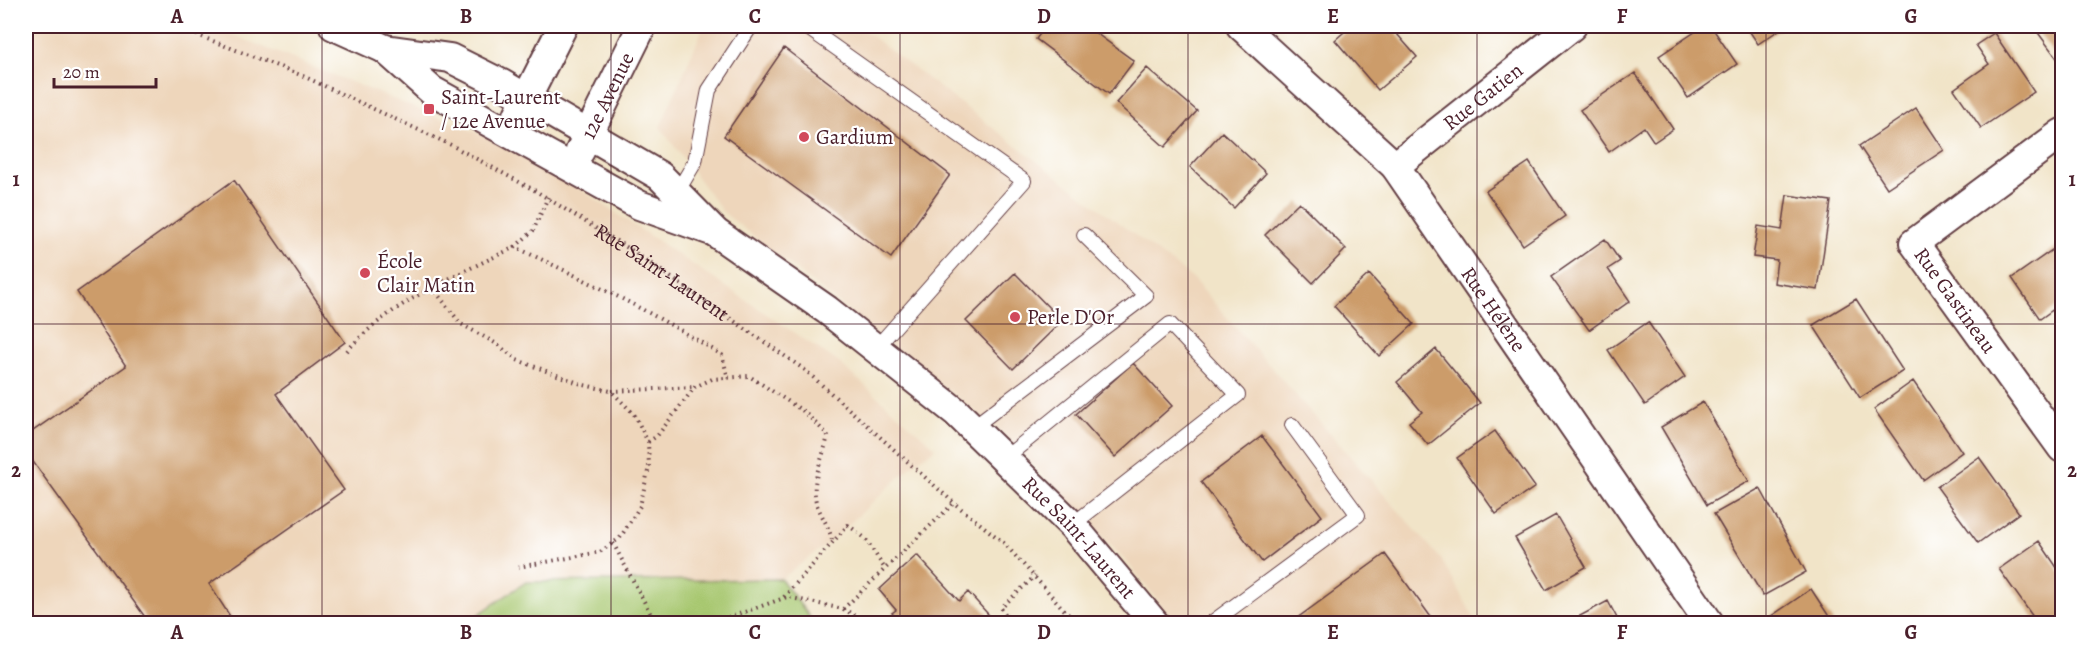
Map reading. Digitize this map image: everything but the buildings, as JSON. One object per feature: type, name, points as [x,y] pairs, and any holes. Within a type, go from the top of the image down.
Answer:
[{"type":"street","name":"Rue Saint-Laurent","points":[[334,26],[450,58],[527,98],[660,176],[671,204]]},
{"type":"street","points":[[509,131],[563,26]]},
{"type":"street","name":"12e Avenue","points":[[572,165],[590,135],[642,26]]},
{"type":"street","name":"Rue Hélène","points":[[1242,26],[1395,166],[1710,624]]},
{"type":"street","name":"Rue Gatien","points":[[1395,166],[1572,26]]},
{"type":"street","name":"Rue Saint-Laurent","points":[[375,38],[431,90],[572,165],[639,205],[671,204],[716,233],[876,348],[973,427],[1005,458],[1072,525],[1155,624]]},
{"type":"street","name":"Rue Gastineau","points":[[2062,133],[1914,243],[2062,448]]},
{"type":"lane","points":[[671,204],[695,162],[709,90],[751,26]]},
{"type":"lane","points":[[805,26],[1024,181],[876,348]]},
{"type":"lane","points":[[973,427],[1146,296],[1084,235]]},
{"type":"lane","points":[[1005,458],[1170,324],[1238,395],[1072,525]]},
{"type":"lane","points":[[1210,624],[1358,515],[1292,425]]},
{"type":"path","name":"Rue Saint-Laurent","points":[[174,26],[303,76],[441,140],[547,198],[716,306],[805,370],[954,503],[1003,542],[1077,624]]},
{"type":"path","points":[[346,351],[360,335],[432,287],[515,247],[533,231],[553,188]]},
{"type":"path","points":[[515,247],[639,307],[703,343],[722,355],[728,378]]},
{"type":"path","points":[[432,287],[461,324],[497,344],[517,360],[584,385],[611,391],[695,387],[712,379],[749,376],[803,411],[828,435],[825,455],[815,482],[816,504],[828,525],[832,540]]},
{"type":"path","points":[[648,442],[657,436],[695,387]]},
{"type":"path","points":[[519,567],[600,552],[620,538],[640,506],[649,467],[648,442],[634,414],[611,391]]},
{"type":"path","points":[[843,609],[954,503]]},
{"type":"path","points":[[783,598],[832,540],[848,525],[865,538],[885,569]]},
{"type":"path","points":[[613,543],[656,624]]},
{"type":"path","points":[[1013,624],[1001,608],[1035,576]]},
{"type":"path","points":[[665,624],[712,623],[783,598],[843,609],[871,624]]},
{"type":"shaded area","name":"École Clair Matin","points":[[26,26],[210,26],[481,134],[571,183],[838,362],[936,448],[917,461],[832,540],[781,579],[526,582],[466,623],[26,623]]},
{"type":"shaded area","points":[[704,26],[858,26],[1193,279],[1441,559],[1477,623],[1176,623],[1128,563],[1004,434],[723,212],[660,127]]},
{"type":"green space","points":[[781,579],[814,623],[466,623],[526,582]]},
{"type":"place","name":"Saint-Laurent / 12e Avenue","points":[[429,109]]},
{"type":"place","name":"Gardium","points":[[804,137]]},
{"type":"place","name":"École Clair Matin","points":[[365,273]]},
{"type":"place","name":"Perle D'Or","points":[[1015,317]]}]
